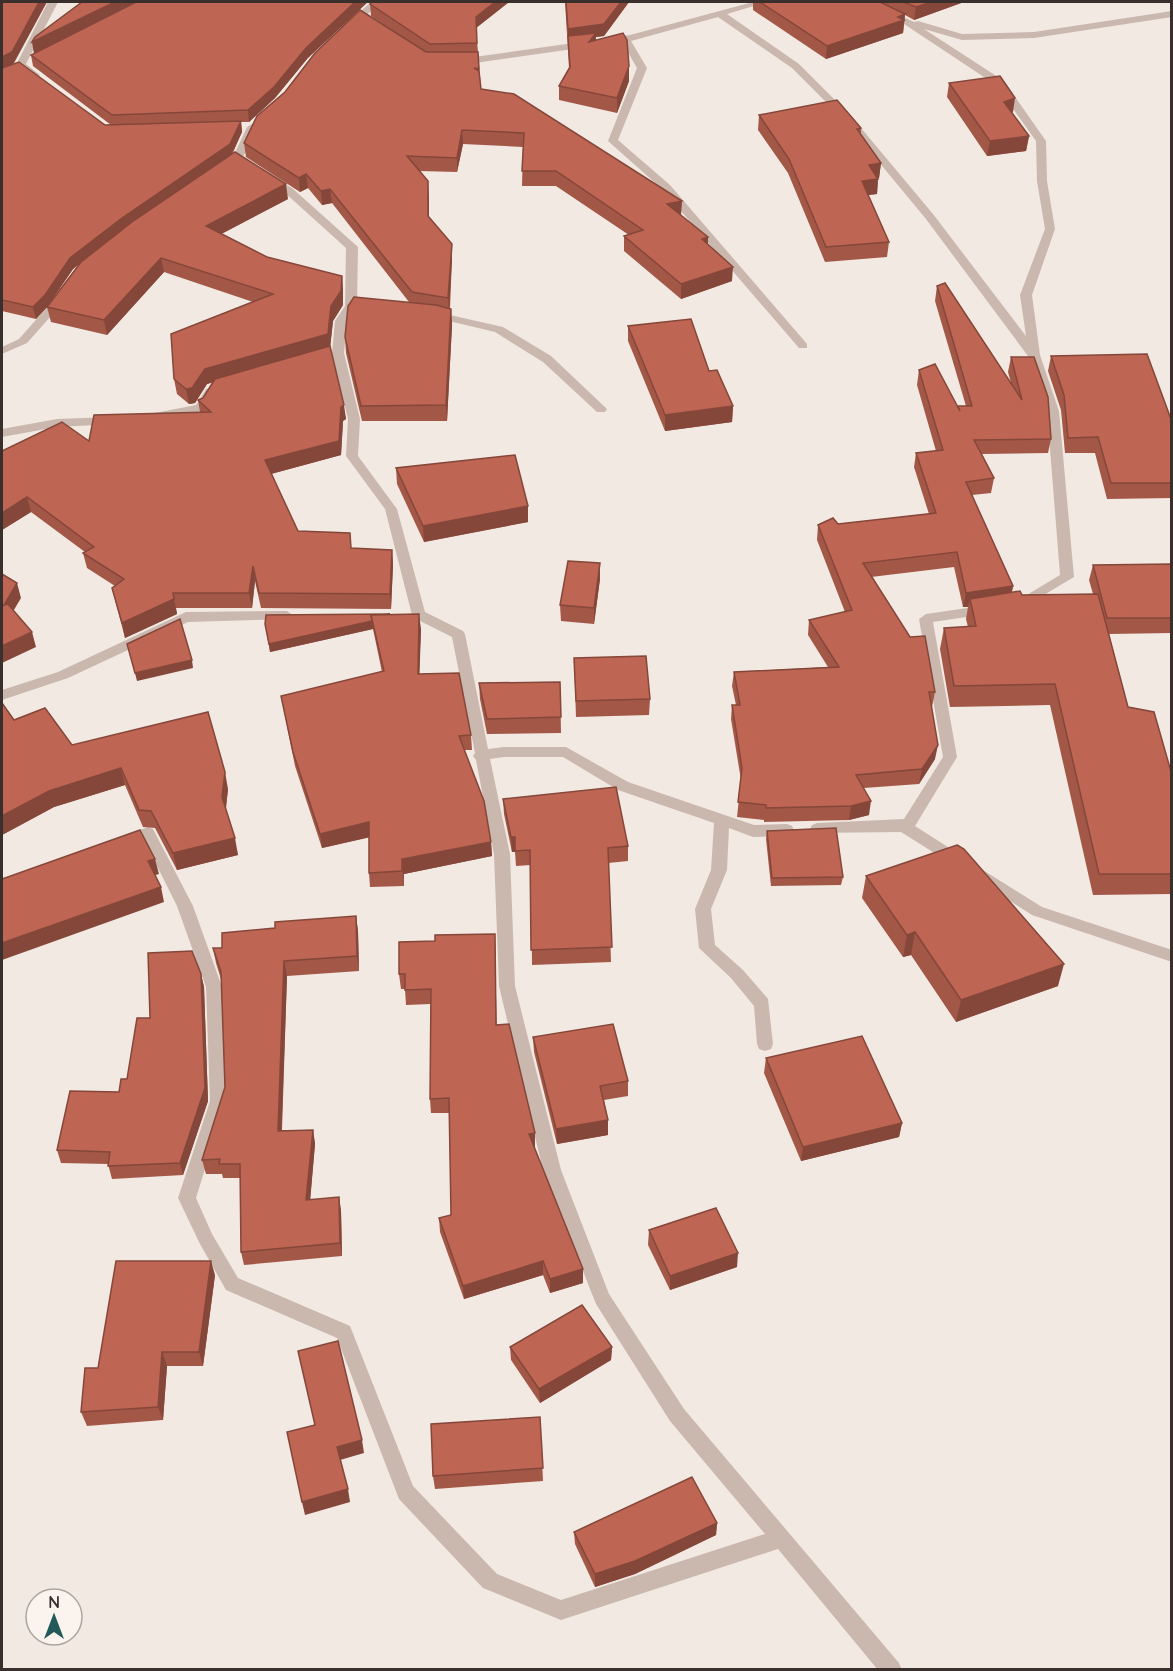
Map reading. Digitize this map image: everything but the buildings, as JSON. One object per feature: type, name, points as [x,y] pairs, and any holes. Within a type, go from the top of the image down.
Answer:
[{"type":"street","points":[[16,67],[53,2]]},
{"type":"street","points":[[344,31],[363,18],[376,2]]},
{"type":"street","points":[[448,61],[469,62],[547,48],[625,39],[762,2]]},
{"type":"street","points":[[865,2],[904,20],[962,37],[1024,36],[1172,14]]},
{"type":"street","points":[[720,14],[765,43],[817,86],[919,201],[1034,355]]},
{"type":"street","points":[[480,756],[504,752],[566,752],[623,786],[753,831],[904,826],[909,823],[950,757],[926,619],[1017,606],[1067,577],[1053,411],[1034,355],[1026,295],[1050,229],[1042,181],[1041,141],[1000,83],[904,20]]},
{"type":"street","points":[[625,39],[642,68],[613,141],[666,187],[803,345]]},
{"type":"street","points":[[16,67],[39,56]]},
{"type":"street","points":[[16,67],[45,82]]},
{"type":"street","points":[[217,171],[237,159],[251,125]]},
{"type":"street","points":[[237,159],[288,190],[352,247],[357,307],[341,321],[332,355],[354,419],[352,456],[391,509],[413,615],[458,634],[480,756],[502,854],[507,986],[552,1170],[602,1298],[677,1415],[892,1670]]},
{"type":"street","points":[[2,351],[23,341],[53,310],[66,292]]},
{"type":"street","points":[[415,313],[437,315],[499,329],[547,359],[601,409]]},
{"type":"street","points":[[144,419],[200,408],[212,389],[224,386]]},
{"type":"street","points":[[2,433],[57,423],[122,420]]},
{"type":"street","points":[[2,695],[63,675],[186,617],[302,616]]},
{"type":"street","points":[[722,820],[719,870],[703,909],[707,948],[737,974],[762,1005],[765,1044]]},
{"type":"street","points":[[904,826],[1037,911],[1172,956]]},
{"type":"street","points":[[114,845],[148,834],[185,906],[214,987],[218,1101],[187,1198],[206,1239],[232,1284],[345,1332],[406,1492],[490,1581],[561,1610],[783,1538]]}]
